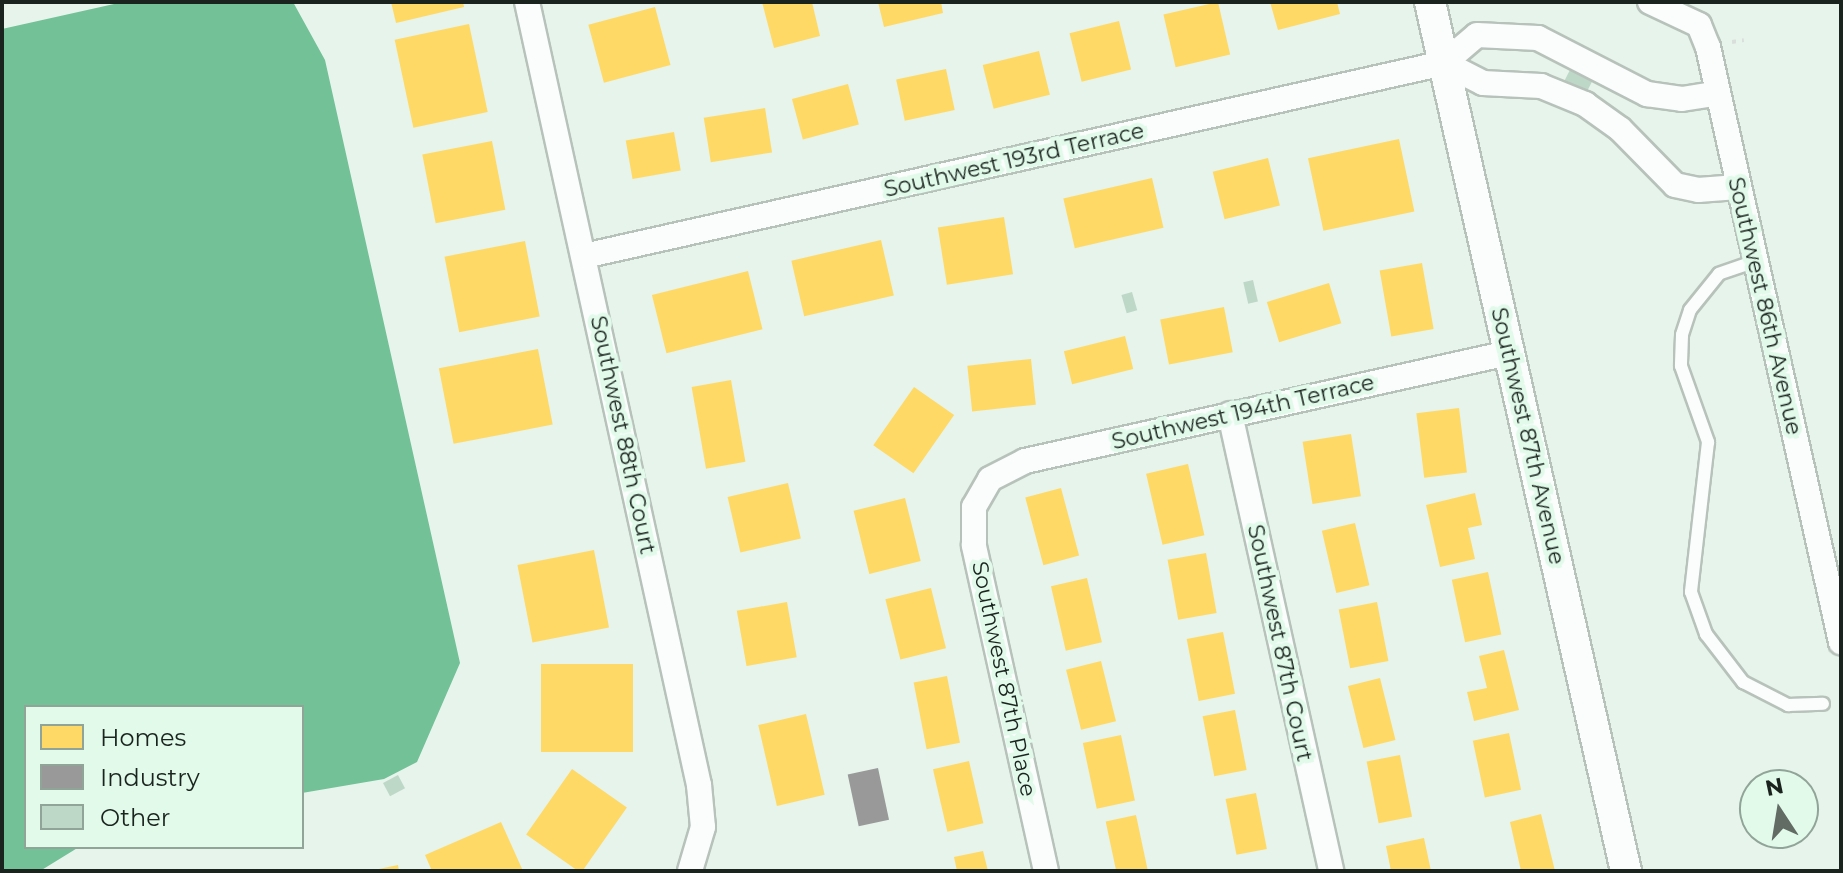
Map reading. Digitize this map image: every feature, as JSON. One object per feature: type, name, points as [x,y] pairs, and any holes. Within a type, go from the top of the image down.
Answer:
[{"type":"street","name":"Southwest 88th Court","points":[[527,2],[699,785],[703,827],[691,869]]},
{"type":"street","name":"Southwest 87th Avenue","points":[[1430,2],[1626,871]]},
{"type":"street","name":"Southwest 86th Avenue","points":[[1650,2],[1699,25],[1718,93],[1841,642]]},
{"type":"street","points":[[1718,93],[1672,98],[1631,85],[1555,45],[1523,35],[1477,35],[1444,63],[1483,83],[1541,86],[1609,120],[1675,185],[1698,190],[1738,187]]},
{"type":"street","points":[[1541,86],[1555,45]]},
{"type":"street","name":"Southwest 193rd Terrace","points":[[584,256],[1444,63]]},
{"type":"street","points":[[1609,120],[1631,85]]},
{"type":"street","name":"Southwest 194th Terrace","points":[[983,487],[1000,471],[1025,461],[1510,353]]},
{"type":"street","name":"Southwest 87th Court","points":[[1230,414],[1331,871]]},
{"type":"street","name":"Southwest 87th Place","points":[[983,487],[974,507],[974,545],[1046,871]]},
{"type":"lane","points":[[1756,261],[1719,274],[1690,310],[1682,335],[1681,366],[1708,442],[1691,592],[1706,634],[1743,682],[1788,705],[1823,704]]},
{"type":"path","points":[[1729,43],[1744,40]]},
{"type":"shaded area","points":[[123,2],[293,2],[325,60],[460,663],[417,762],[384,779],[304,793],[304,705],[24,705],[24,849],[76,849],[40,871],[2,871],[2,29]]},
{"type":"building: Homes","points":[[391,2],[463,2],[464,7],[396,23]]},
{"type":"building: Homes","points":[[762,2],[812,2],[820,36],[774,48]]},
{"type":"building: Homes","points":[[878,2],[941,2],[943,13],[884,27]]},
{"type":"building: Homes","points":[[1218,2],[1230,55],[1176,67],[1163,15]]},
{"type":"building: Homes","points":[[1270,2],[1337,2],[1340,14],[1278,30]]},
{"type":"building: Homes","points":[[655,7],[671,65],[604,83],[588,25]]},
{"type":"building: Homes","points":[[1119,21],[1131,70],[1082,82],[1070,33]]},
{"type":"building: Homes","points":[[469,24],[488,112],[413,128],[395,40]]},
{"type":"building: Homes","points":[[1039,51],[1050,95],[994,109],[983,65]]},
{"type":"building: Homes","points":[[946,69],[955,110],[905,121],[896,80]]},
{"type":"building: Homes","points":[[848,84],[859,125],[803,140],[792,99]]},
{"type":"building: Homes","points":[[765,108],[772,152],[711,162],[704,118]]},
{"type":"building: Homes","points":[[674,132],[681,170],[633,179],[626,141]]},
{"type":"building: Homes","points":[[1399,139],[1414,211],[1323,231],[1308,158]]},
{"type":"building: Homes","points":[[492,141],[505,210],[436,223],[422,155]]},
{"type":"building: Homes","points":[[1268,158],[1280,206],[1225,219],[1213,172]]},
{"type":"building: Homes","points":[[1152,178],[1163,228],[1075,248],[1063,198]]},
{"type":"building: Homes","points":[[1004,217],[1013,274],[947,285],[938,227]]},
{"type":"building: Homes","points":[[881,240],[894,296],[804,316],[791,261]]},
{"type":"building: Homes","points":[[525,241],[540,317],[459,332],[445,257]]},
{"type":"building: Homes","points":[[1422,263],[1434,329],[1391,336],[1380,270]]},
{"type":"building: Homes","points":[[748,271],[763,329],[666,353],[652,295]]},
{"type":"building: Homes","points":[[1329,283],[1341,323],[1279,342],[1267,302]]},
{"type":"building: Homes","points":[[1224,307],[1233,352],[1169,365],[1160,319]]},
{"type":"building: Homes","points":[[1125,336],[1133,369],[1072,384],[1064,351]]},
{"type":"building: Homes","points":[[538,349],[553,425],[454,444],[439,368]]},
{"type":"building: Homes","points":[[1031,359],[1036,405],[972,411],[967,366]]},
{"type":"building: Homes","points":[[731,380],[745,462],[706,469],[692,387]]},
{"type":"building: Homes","points":[[914,387],[954,415],[913,473],[873,445]]},
{"type":"building: Homes","points":[[1459,408],[1467,473],[1424,478],[1416,413]]},
{"type":"building: Homes","points":[[1351,434],[1361,496],[1312,504],[1303,442]]},
{"type":"building: Homes","points":[[1188,464],[1204,535],[1163,545],[1146,474]]},
{"type":"building: Homes","points":[[788,483],[801,539],[740,552],[728,497]]},
{"type":"building: Homes","points":[[1061,488],[1079,556],[1043,565],[1025,498]]},
{"type":"building: Homes","points":[[1475,493],[1482,525],[1468,528],[1475,559],[1440,567],[1426,505]]},
{"type":"building: Homes","points":[[905,498],[921,561],[869,574],[854,511]]},
{"type":"building: Homes","points":[[1355,523],[1369,585],[1336,593],[1322,531]]},
{"type":"building: Homes","points":[[594,550],[609,628],[533,642],[517,565]]},
{"type":"building: Homes","points":[[1206,553],[1217,613],[1178,620],[1168,560]]},
{"type":"building: Homes","points":[[1488,572],[1501,635],[1465,642],[1452,580]]},
{"type":"building: Homes","points":[[1087,578],[1102,642],[1066,651],[1051,586]]},
{"type":"building: Homes","points":[[931,588],[946,648],[900,660],[885,599]]},
{"type":"building: Homes","points":[[787,602],[797,657],[746,666],[737,611]]},
{"type":"building: Homes","points":[[1377,602],[1388,661],[1350,668],[1339,609]]},
{"type":"building: Homes","points":[[1223,632],[1235,694],[1199,701],[1187,639]]},
{"type":"building: Homes","points":[[1504,650],[1519,710],[1474,721],[1467,692],[1487,688],[1479,656]]},
{"type":"building: Homes","points":[[1101,661],[1116,721],[1081,730],[1066,670]]},
{"type":"building: Homes","points":[[541,664],[633,664],[633,752],[541,752]]},
{"type":"building: Homes","points":[[947,676],[960,743],[927,749],[914,682]]},
{"type":"building: Homes","points":[[1380,678],[1395,740],[1363,748],[1348,686]]},
{"type":"building: Homes","points":[[1235,710],[1247,770],[1214,776],[1203,716]]},
{"type":"building: Homes","points":[[806,714],[825,795],[777,806],[758,725]]},
{"type":"building: Homes","points":[[1509,733],[1521,790],[1485,797],[1473,741]]},
{"type":"building: Homes","points":[[1121,735],[1135,801],[1097,809],[1083,743]]},
{"type":"building: Homes","points":[[1400,755],[1412,817],[1379,823],[1367,761]]},
{"type":"building: Homes","points":[[969,761],[983,823],[947,832],[933,769]]},
{"type":"building: Homes","points":[[572,769],[627,807],[582,871],[526,835]]},
{"type":"building: Homes","points":[[1256,793],[1267,849],[1236,855],[1226,799]]},
{"type":"building: Homes","points":[[1541,814],[1555,871],[1521,871],[1510,822]]},
{"type":"building: Homes","points":[[1136,815],[1148,871],[1116,871],[1106,821]]},
{"type":"building: Homes","points":[[501,822],[523,871],[432,871],[425,855]]},
{"type":"building: Homes","points":[[1424,838],[1431,871],[1391,871],[1386,846]]},
{"type":"building: Homes","points":[[983,851],[988,871],[957,871],[954,857]]},
{"type":"building: Homes","points":[[398,865],[399,871],[374,871],[374,870]]},
{"type":"building: Industry","points":[[878,768],[889,820],[859,826],[848,774]]},
{"type":"building: Other","points":[[1574,62],[1596,73],[1587,92],[1564,81]]},
{"type":"building: Other","points":[[1253,280],[1258,301],[1248,304],[1243,282]]},
{"type":"building: Other","points":[[1132,292],[1137,310],[1127,313],[1121,295]]},
{"type":"building: Other","points":[[398,775],[405,788],[390,796],[383,783]]}]
